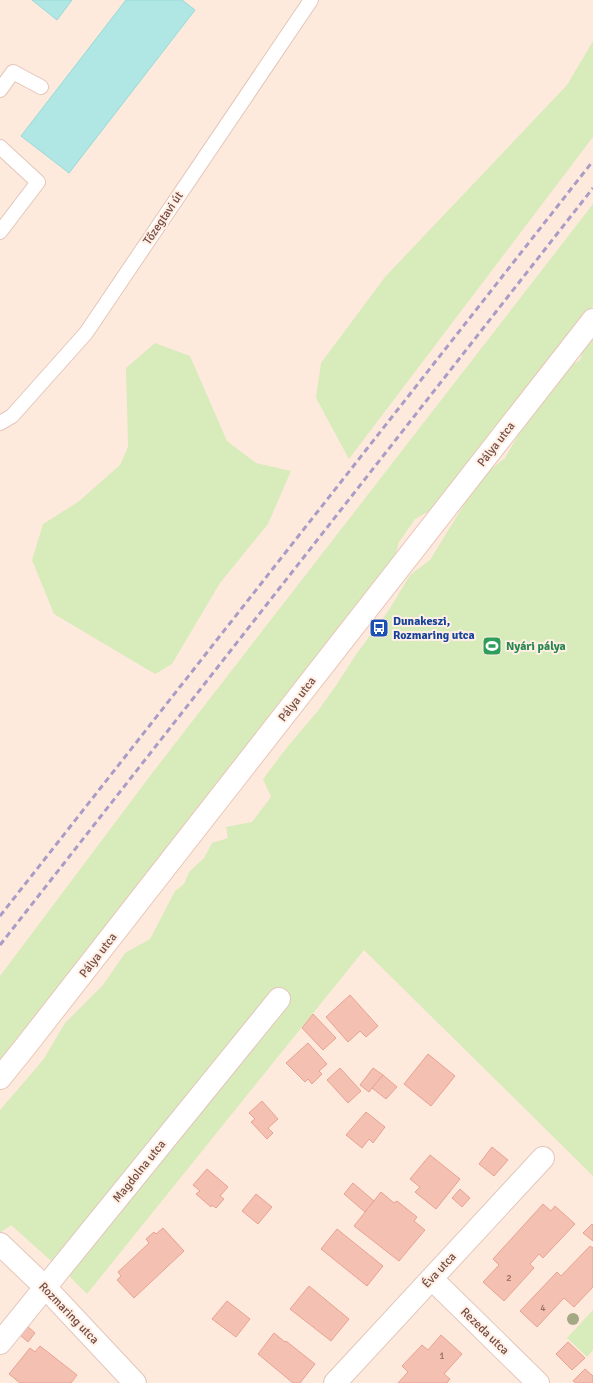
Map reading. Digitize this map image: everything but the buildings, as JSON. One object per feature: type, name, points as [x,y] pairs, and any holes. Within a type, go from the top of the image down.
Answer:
[{"type":"street","name":"Pálya utca","points":[[0,1078],[593,320]]},
{"type":"street","name":"Magdolna utca","points":[[0,1343],[279,999]]},
{"type":"street","name":"Éva utca","points":[[335,1383],[544,1158]]},
{"type":"street","name":"Rozmaring utca","points":[[0,1244],[45,1288],[135,1383]]},
{"type":"street","name":"Rezeda utca","points":[[432,1279],[538,1383]]},
{"type":"lane","name":"Tőzegtavi út","points":[[0,422],[12,416],[86,333],[311,0]]},
{"type":"lane","points":[[0,90],[13,72],[41,87]]},
{"type":"lane","points":[[0,147],[38,182],[0,232]]},
{"type":"green space","points":[[593,41],[593,137],[349,459],[316,398],[321,363],[385,277],[567,85]]},
{"type":"green space","points":[[593,204],[593,306],[528,392],[438,506],[415,519],[399,542],[391,573],[0,1063],[0,976],[153,772]]},
{"type":"green space","name":"Nyári pálya","points":[[593,336],[593,1176],[364,950],[87,1294],[60,1267],[59,1268],[11,1225],[0,1233],[0,1110],[43,1060],[65,1023],[103,985],[125,953],[150,939],[175,891],[184,884],[189,872],[204,858],[212,843],[228,838],[226,827],[252,822],[271,797],[263,779],[288,746],[317,712],[357,653],[389,610],[410,575],[430,560],[481,477],[505,458],[549,380],[580,360],[584,347]]},
{"type":"green space","points":[[155,343],[190,356],[227,441],[256,463],[291,471],[268,524],[220,583],[172,664],[155,674],[54,614],[32,560],[43,524],[78,502],[120,465],[128,447],[126,368]]},
{"type":"green space","points":[[593,1310],[593,1350],[587,1357],[567,1338]]},
{"type":"water","points":[[32,0],[72,0],[57,20]]},
{"type":"water","points":[[126,0],[182,0],[195,10],[69,173],[21,136]]},
{"type":"railway","points":[[0,916],[593,161]]},
{"type":"railway","points":[[0,945],[593,188]]},
{"type":"place","name":"Dunakeszi, Rozmaring utca","points":[[379,628]]},
{"type":"place","name":"Nyári pálya","points":[[492,646]]}]
